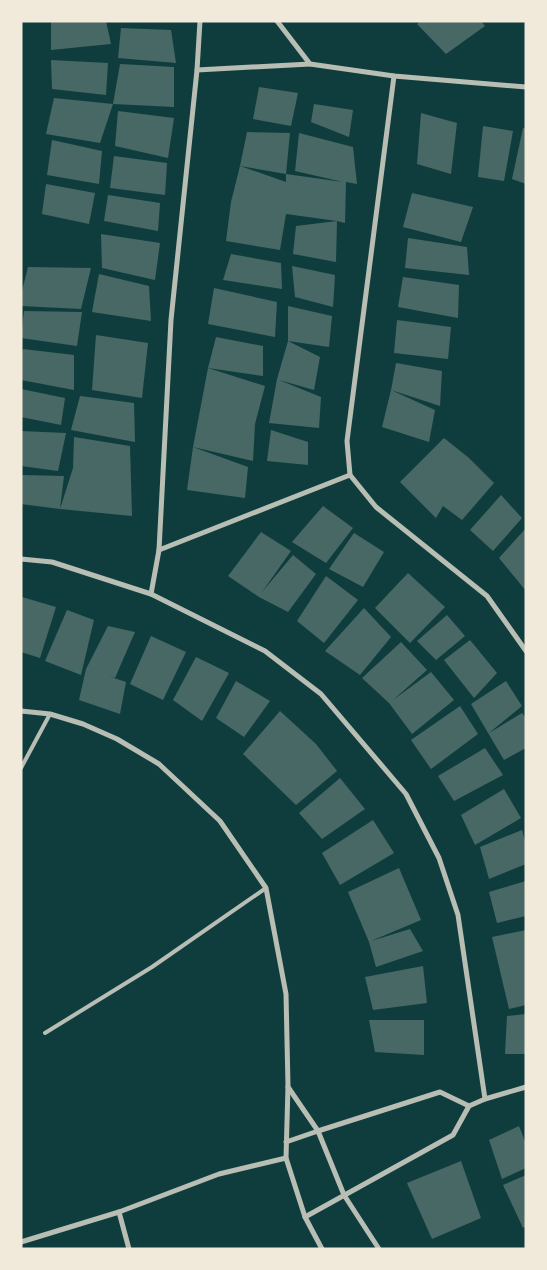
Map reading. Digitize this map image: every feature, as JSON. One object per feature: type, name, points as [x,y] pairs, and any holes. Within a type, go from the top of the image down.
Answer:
[{"type":"street","points":[[151,594],[159,550],[171,320],[197,70],[200,21]]},
{"type":"street","points":[[277,21],[310,64]]},
{"type":"street","points":[[197,70],[310,64],[394,76],[526,87]]},
{"type":"street","points":[[394,76],[347,441],[350,475],[376,508],[487,596],[526,651]]},
{"type":"street","points":[[159,550],[350,475]]},
{"type":"street","points":[[21,559],[52,562],[151,594],[265,651],[321,694],[406,794],[440,858],[458,915],[485,1099]]},
{"type":"street","points":[[21,711],[50,714],[84,724],[117,739],[159,764],[220,821],[266,888],[286,994],[288,1086],[286,1158],[305,1218],[322,1249]]},
{"type":"street","points":[[288,1086],[318,1131],[344,1195],[379,1249]]},
{"type":"street","points":[[305,1218],[453,1135],[469,1106],[526,1086]]},
{"type":"street","points":[[286,1142],[440,1092],[469,1106]]},
{"type":"street","points":[[21,1242],[119,1212],[220,1174],[286,1158]]},
{"type":"street","points":[[119,1212],[129,1249]]},
{"type":"lane","points":[[21,768],[50,714]]},
{"type":"lane","points":[[45,1033],[152,967],[266,888]]},
{"type":"building","points":[[51,21],[106,21],[111,44],[51,50]]},
{"type":"building","points":[[421,21],[481,21],[485,26],[446,54],[417,24]]},
{"type":"building","points":[[121,28],[171,30],[176,63],[118,58]]},
{"type":"building","points":[[51,60],[108,63],[106,95],[52,89]]},
{"type":"building","points":[[120,64],[174,67],[174,107],[113,104]]},
{"type":"building","points":[[259,87],[298,93],[291,126],[253,119]]},
{"type":"building","points":[[54,98],[113,104],[100,143],[46,134]]},
{"type":"building","points":[[314,104],[353,110],[349,137],[311,122]]},
{"type":"building","points":[[118,111],[174,118],[168,158],[115,146]]},
{"type":"building","points":[[421,113],[457,123],[451,174],[417,164]]},
{"type":"building","points":[[483,126],[513,131],[504,181],[478,177]]},
{"type":"building","points":[[523,128],[526,129],[526,184],[512,179]]},
{"type":"building","points":[[247,132],[290,133],[286,174],[240,166]]},
{"type":"building","points":[[299,133],[353,147],[357,184],[346,182],[345,223],[286,214],[280,250],[226,241],[231,202],[240,166],[286,182],[286,174],[343,182],[295,171]]},
{"type":"building","points":[[52,140],[102,151],[99,184],[47,175]]},
{"type":"building","points":[[114,156],[167,163],[165,195],[110,188]]},
{"type":"building","points":[[46,184],[95,193],[89,224],[42,214]]},
{"type":"building","points":[[412,193],[473,207],[461,242],[403,227]]},
{"type":"building","points":[[108,195],[160,203],[158,231],[104,221]]},
{"type":"building","points":[[337,221],[336,262],[293,254],[296,226]]},
{"type":"building","points":[[101,234],[160,243],[155,280],[102,268]]},
{"type":"building","points":[[408,238],[467,247],[469,275],[405,268]]},
{"type":"building","points":[[231,254],[281,263],[282,289],[223,280]]},
{"type":"building","points":[[292,266],[335,275],[333,307],[295,297]]},
{"type":"building","points":[[28,267],[91,268],[81,309],[21,306],[21,295]]},
{"type":"building","points":[[99,274],[149,286],[151,321],[92,312]]},
{"type":"building","points":[[403,277],[459,285],[458,318],[398,307]]},
{"type":"building","points":[[214,288],[277,302],[275,337],[208,324]]},
{"type":"building","points":[[288,306],[332,316],[329,347],[288,341]]},
{"type":"building","points":[[24,311],[82,312],[77,346],[21,338]]},
{"type":"building","points":[[397,320],[451,327],[448,359],[394,353]]},
{"type":"building","points":[[96,335],[148,343],[142,398],[92,390]]},
{"type":"building","points":[[216,337],[263,346],[263,376],[208,368]]},
{"type":"building","points":[[288,341],[320,357],[314,390],[279,380],[321,397],[319,428],[269,423],[277,379]]},
{"type":"building","points":[[23,349],[74,355],[74,390],[21,380],[21,355]]},
{"type":"building","points":[[396,363],[442,371],[440,406],[391,390]]},
{"type":"building","points":[[208,368],[265,386],[255,424],[253,461],[193,447]]},
{"type":"building","points":[[21,389],[65,398],[61,425],[21,417]]},
{"type":"building","points":[[391,390],[435,410],[429,442],[382,427]]},
{"type":"building","points":[[80,396],[134,403],[135,442],[71,430]]},
{"type":"building","points":[[271,430],[308,442],[308,465],[267,461]]},
{"type":"building","points":[[21,431],[66,433],[58,471],[21,466]]},
{"type":"building","points":[[74,437],[130,446],[132,516],[60,509],[73,468]]},
{"type":"building","points":[[444,438],[469,458],[494,483],[462,520],[443,506],[436,518],[400,482]]},
{"type":"building","points":[[193,447],[248,467],[245,498],[187,490]]},
{"type":"building","points":[[21,475],[64,476],[60,509],[21,504]]},
{"type":"building","points":[[501,495],[522,518],[493,551],[470,530]]},
{"type":"building","points":[[323,506],[353,528],[326,563],[292,542]]},
{"type":"building","points":[[526,528],[526,591],[499,558]]},
{"type":"building","points":[[261,532],[291,551],[262,592],[293,555],[316,574],[288,612],[259,597],[228,576]]},
{"type":"building","points":[[354,533],[384,552],[363,587],[329,569]]},
{"type":"building","points":[[408,573],[445,607],[410,643],[375,608]]},
{"type":"building","points":[[326,576],[358,600],[324,643],[297,621]]},
{"type":"building","points":[[22,597],[56,607],[40,658],[21,652]]},
{"type":"building","points":[[364,608],[391,637],[360,675],[325,651]]},
{"type":"building","points":[[67,610],[94,620],[81,675],[45,661]]},
{"type":"building","points":[[447,615],[465,636],[436,660],[417,641]]},
{"type":"building","points":[[108,626],[135,632],[115,678],[108,676],[126,682],[120,714],[79,700],[86,669]]},
{"type":"building","points":[[151,636],[186,652],[163,700],[130,684]]},
{"type":"building","points":[[470,640],[497,673],[474,698],[444,660]]},
{"type":"building","points":[[401,642],[427,670],[393,700],[431,672],[454,700],[412,734],[389,703],[362,678]]},
{"type":"building","points":[[196,657],[229,673],[202,721],[173,700]]},
{"type":"building","points":[[236,681],[270,701],[244,737],[216,718]]},
{"type":"building","points":[[506,681],[522,706],[489,733],[522,713],[526,718],[526,748],[504,760],[471,704]]},
{"type":"building","points":[[460,706],[478,734],[431,769],[411,740]]},
{"type":"building","points":[[280,711],[316,744],[337,771],[296,805],[243,754]]},
{"type":"building","points":[[485,748],[503,775],[454,801],[438,776]]},
{"type":"building","points":[[340,778],[365,809],[322,839],[299,813]]},
{"type":"building","points":[[504,789],[521,818],[475,845],[461,815]]},
{"type":"building","points":[[373,820],[394,853],[340,885],[322,853]]},
{"type":"building","points":[[522,830],[526,844],[526,864],[489,879],[480,847]]},
{"type":"building","points":[[399,868],[421,920],[371,941],[410,929],[423,951],[376,967],[369,942],[348,892]]},
{"type":"building","points":[[526,881],[526,916],[497,923],[489,892]]},
{"type":"building","points":[[526,930],[526,1005],[509,1009],[492,937]]},
{"type":"building","points":[[423,966],[427,1003],[373,1010],[365,977]]},
{"type":"building","points":[[526,1014],[526,1054],[505,1054],[507,1016]]},
{"type":"building","points":[[369,1020],[424,1020],[424,1055],[375,1052]]},
{"type":"building","points":[[519,1126],[526,1144],[526,1168],[502,1179],[489,1140]]},
{"type":"building","points":[[461,1161],[481,1218],[432,1239],[407,1183]]},
{"type":"building","points":[[526,1175],[526,1226],[523,1228],[503,1185]]}]
